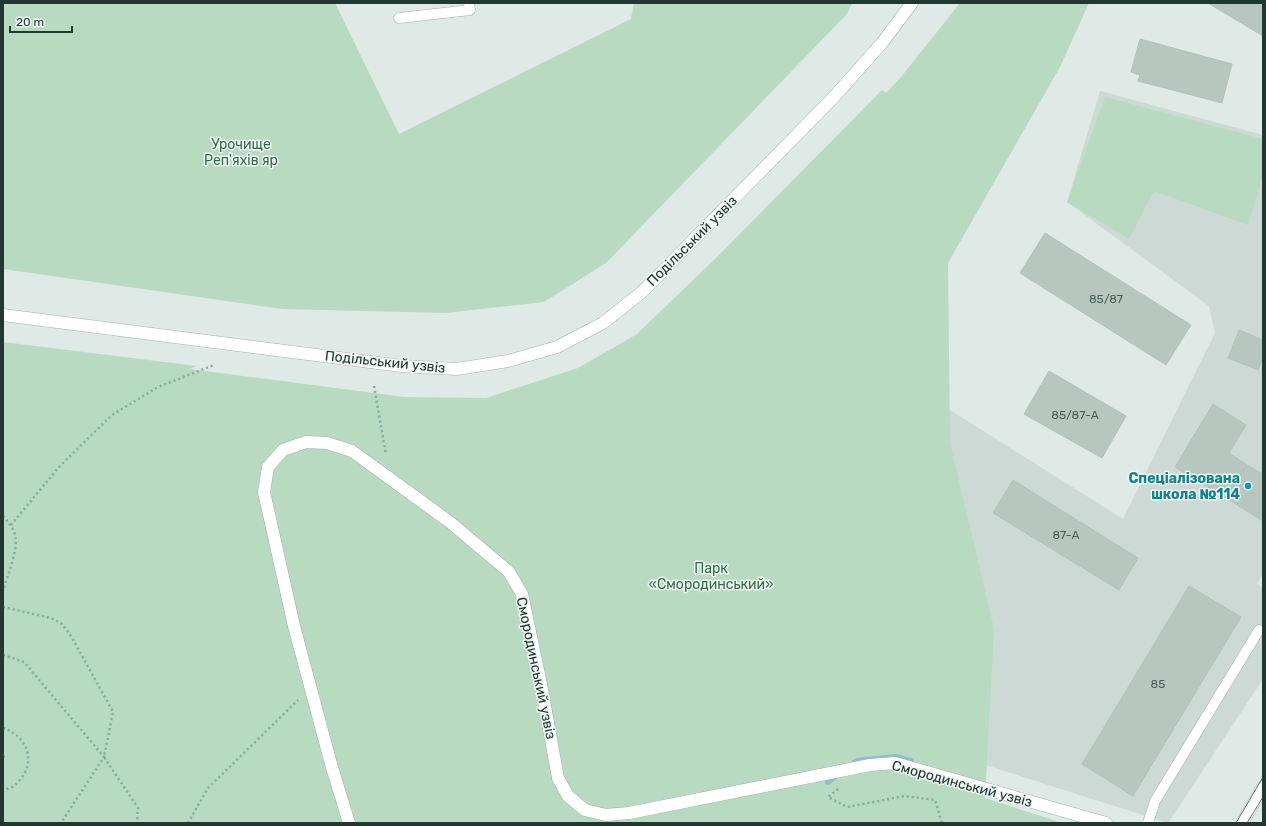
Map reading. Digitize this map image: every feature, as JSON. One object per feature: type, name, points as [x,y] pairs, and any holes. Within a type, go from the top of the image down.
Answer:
[{"type":"street","name":"Подільський узвіз","points":[[3,315],[402,366],[457,369],[508,361],[557,347],[603,323],[642,292],[833,98],[882,43],[912,3]]},
{"type":"street","name":"Смородинський узвіз","points":[[349,823],[331,764],[294,626],[264,492],[268,467],[283,450],[306,442],[327,443],[352,451],[451,523],[509,572],[522,594],[540,676],[558,778],[568,796],[585,810],[606,815],[628,813],[870,765],[895,763],[1106,823]]},
{"type":"street","points":[[1242,823],[1263,787]]},
{"type":"lane","points":[[399,18],[470,10],[469,3]]},
{"type":"lane","points":[[1148,823],[1155,801],[1259,630]]},
{"type":"path","points":[[11,525],[59,467],[112,415],[158,387],[214,365]]},
{"type":"path","points":[[374,386],[387,460],[396,482]]},
{"type":"path","points":[[3,516],[11,525],[15,536],[16,547],[3,590]]},
{"type":"path","points":[[3,607],[51,618],[62,624],[71,636],[112,712],[104,757],[61,823]]},
{"type":"path","points":[[3,655],[24,662],[104,757],[138,808],[137,823]]},
{"type":"path","points":[[188,823],[208,788],[310,688]]},
{"type":"path","points":[[3,728],[11,731],[19,737],[26,746],[29,756],[28,767],[23,777],[16,785],[3,790]]},
{"type":"path","points":[[840,788],[828,797],[847,807],[905,796],[935,800],[942,823]]},
{"type":"shaded area","points":[[1100,91],[1263,135],[1263,574],[1257,584],[1263,588],[1263,679],[1168,823],[970,760],[947,411],[950,410],[1123,519],[1215,333],[1209,306],[1067,202]]},
{"type":"green space","name":"Урочище Реп'яхів яр","points":[[3,3],[335,3],[399,134],[631,19],[634,3],[852,3],[847,14],[606,263],[544,302],[445,313],[282,309],[3,269]]},
{"type":"green space","name":"Парк «Смородинський»","points":[[960,3],[1089,3],[1060,67],[948,263],[950,443],[994,629],[985,798],[1062,823],[3,823],[3,342],[197,366],[190,369],[404,397],[486,398],[578,368],[637,334],[719,255],[882,90],[886,93],[901,77]]},
{"type":"green space","points":[[1105,97],[1263,139],[1263,175],[1248,225],[1154,191],[1129,239],[1067,202]]},
{"type":"building","points":[[1208,3],[1263,3],[1263,36]]},
{"type":"building","points":[[1140,39],[1232,64],[1222,103],[1138,81],[1140,75],[1131,72]]},
{"type":"building","points":[[1045,233],[1191,325],[1166,365],[1020,273]]},
{"type":"building","points":[[1239,330],[1263,340],[1263,357],[1258,370],[1228,358]]},
{"type":"building","points":[[1049,371],[1126,416],[1102,458],[1024,414]]},
{"type":"building","points":[[1213,404],[1246,425],[1229,453],[1247,465],[1226,498],[1175,467]]},
{"type":"building","name":"Спеціалізована школа №114","points":[[1247,465],[1263,474],[1263,521],[1226,498]]},
{"type":"building","points":[[1013,480],[1138,558],[1119,590],[993,513]]},
{"type":"building","points":[[1189,586],[1241,617],[1133,796],[1082,764]]},
{"type":"waterway","points":[[849,767],[857,761],[895,757],[911,761]]},
{"type":"waterway","points":[[828,782],[838,774]]},
{"type":"tram line","points":[[1236,823],[1263,777]]},
{"type":"tram line","points":[[1247,823],[1263,797]]},
{"type":"place","name":"Спеціалізована школа №114","points":[[1248,486]]}]
